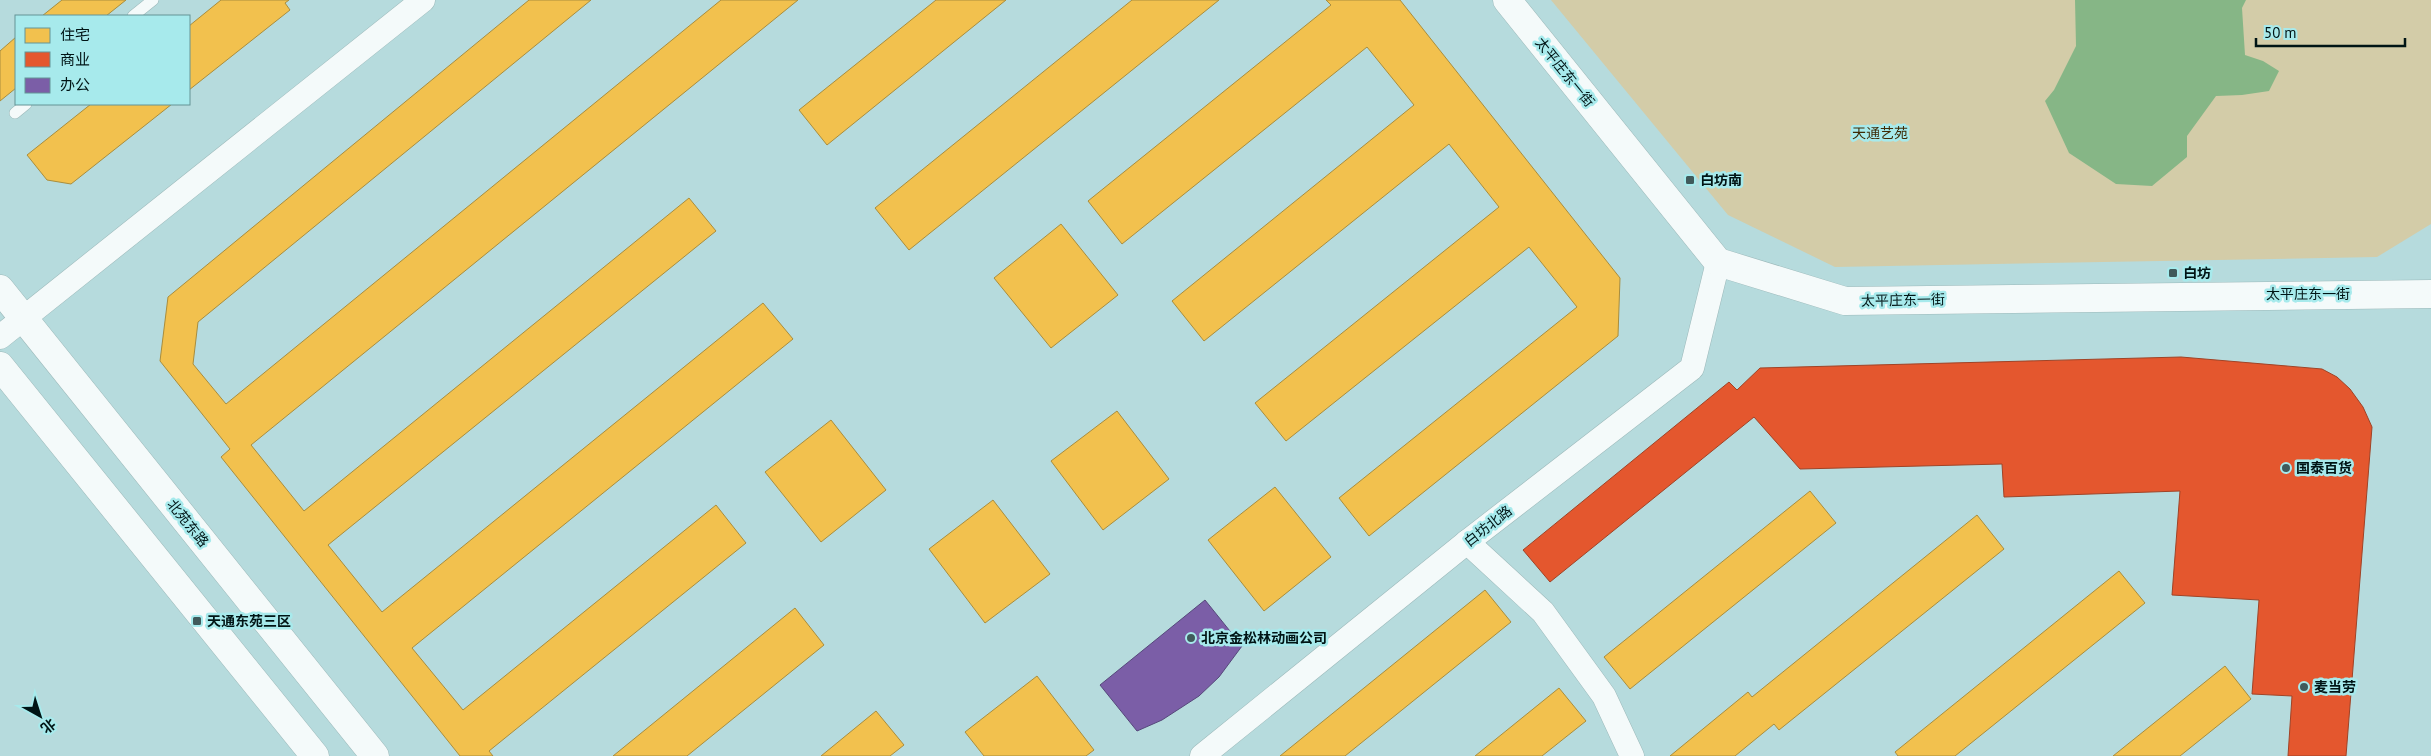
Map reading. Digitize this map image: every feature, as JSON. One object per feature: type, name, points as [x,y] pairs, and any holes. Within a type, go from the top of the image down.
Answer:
[{"type":"main road","name":"太平庄东一街","points":[[1507,0],[1718,262],[1845,301],[2431,294]]},
{"type":"main road","name":"北苑东路","points":[[0,289],[376,756]]},
{"type":"main road","points":[[0,366],[315,756]]},
{"type":"street","points":[[0,337],[422,0]]},
{"type":"street","name":"白坊北路","points":[[1202,756],[1467,542],[1692,368],[1718,262]]},
{"type":"street","points":[[1467,542],[1543,612],[1604,696],[1632,756]]},
{"type":"lane","points":[[134,15],[153,0]]},
{"type":"lane","points":[[15,113],[25,105]]},
{"type":"green space","name":"天通艺苑","points":[[1551,0],[2431,0],[2431,224],[2377,257],[1835,267],[1728,215]]},
{"type":"shaded area","points":[[2075,0],[2246,0],[2242,8],[2245,55],[2263,61],[2279,71],[2269,91],[2216,96],[2187,136],[2187,157],[2152,186],[2116,184],[2069,153],[2045,101],[2054,90],[2076,46]]},
{"type":"building: 住宅","points":[[62,0],[126,0],[107,15],[43,15]]},
{"type":"building: 住宅","points":[[221,0],[289,0],[285,3],[290,10],[190,89],[190,25]]},
{"type":"building: 住宅","points":[[529,0],[591,0],[198,322],[193,364],[226,404],[721,0],[798,0],[251,445],[304,511],[689,198],[716,231],[328,545],[382,612],[763,303],[793,339],[412,648],[463,710],[716,505],[746,543],[489,751],[493,756],[460,756],[221,457],[230,449],[160,361],[168,297]]},
{"type":"building: 住宅","points":[[936,0],[1006,0],[827,145],[799,110]]},
{"type":"building: 住宅","points":[[1132,0],[1219,0],[909,250],[875,208]]},
{"type":"building: 住宅","points":[[1326,0],[1400,0],[1620,278],[1618,336],[1369,536],[1339,498],[1577,307],[1529,247],[1286,441],[1255,403],[1499,207],[1449,144],[1204,341],[1172,301],[1414,105],[1367,47],[1122,244],[1088,201],[1331,5]]},
{"type":"building: 住宅","points":[[15,38],[15,89],[0,101],[0,51]]},
{"type":"building: 住宅","points":[[90,105],[171,105],[71,184],[47,180],[27,155]]},
{"type":"building: 住宅","points":[[1061,224],[1118,295],[1051,348],[994,278]]},
{"type":"building: 住宅","points":[[1117,411],[1169,479],[1103,530],[1051,461]]},
{"type":"building: 住宅","points":[[831,420],[886,490],[821,542],[765,472]]},
{"type":"building: 住宅","points":[[1275,487],[1331,557],[1264,611],[1208,540]]},
{"type":"building: 住宅","points":[[1810,491],[1836,523],[1630,689],[1604,657]]},
{"type":"building: 住宅","points":[[993,500],[1050,574],[985,623],[929,549]]},
{"type":"building: 住宅","points":[[1977,515],[2004,549],[1779,730],[1774,724],[1735,756],[1670,756],[1748,692],[1752,697]]},
{"type":"building: 住宅","points":[[2119,571],[2145,603],[1955,756],[1898,756],[1895,752]]},
{"type":"building: 住宅","points":[[1485,590],[1511,622],[1345,756],[1280,756]]},
{"type":"building: 住宅","points":[[795,608],[824,645],[687,756],[613,756]]},
{"type":"building: 住宅","points":[[2225,666],[2251,699],[2180,756],[2113,756]]},
{"type":"building: 住宅","points":[[1037,676],[1094,750],[1086,756],[984,756],[965,732]]},
{"type":"building: 住宅","points":[[1559,688],[1586,721],[1542,756],[1475,756]]},
{"type":"building: 住宅","points":[[876,711],[904,745],[890,756],[821,756]]},
{"type":"building: 商业","points":[[2181,357],[2322,369],[2337,377],[2350,389],[2363,407],[2372,427],[2346,756],[2288,756],[2292,696],[2252,694],[2259,600],[2172,595],[2180,491],[2004,497],[2002,464],[1800,469],[1754,417],[1550,582],[1523,550],[1729,382],[1737,390],[1760,368]]},
{"type":"building: 办公","points":[[1205,600],[1242,646],[1219,677],[1199,696],[1162,720],[1137,731],[1100,685]]},
{"type":"place","name":"白坊南","points":[[1690,180]]},
{"type":"place","name":"白坊","points":[[2173,273]]},
{"type":"place","name":"国泰百货","points":[[2286,468]]},
{"type":"place","name":"天通东苑三区","points":[[197,621]]},
{"type":"place","name":"北京金松林动画公司","points":[[1191,638]]},
{"type":"place","name":"麦当劳","points":[[2304,687]]}]
